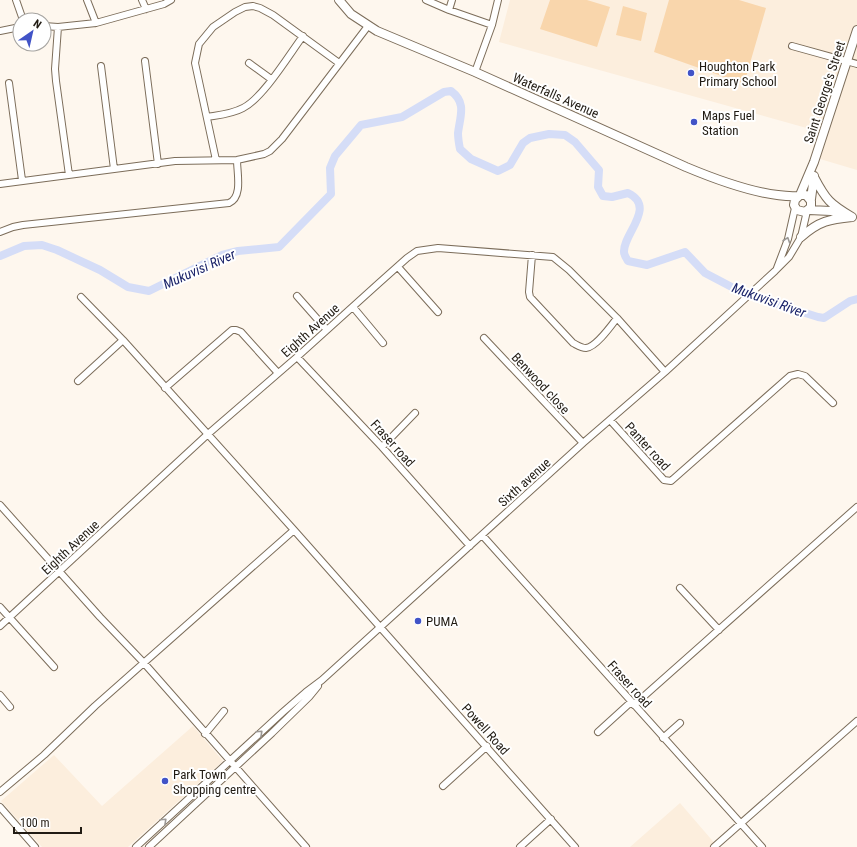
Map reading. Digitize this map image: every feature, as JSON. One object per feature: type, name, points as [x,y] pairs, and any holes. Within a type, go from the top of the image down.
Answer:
[{"type":"main road","name":"Waterfalls Avenue","points":[[339,0],[351,14],[368,26],[388,36],[475,72],[708,176],[772,194],[799,196]]},
{"type":"main road","name":"Saint George's Street","points":[[799,196],[814,162],[857,30]]},
{"type":"main road","name":"Saint George's Street","points":[[811,200],[814,162]]},
{"type":"main road","points":[[814,177],[821,191],[830,203],[855,218]]},
{"type":"main road","name":"Waterfalls Avenue","points":[[772,194],[795,207]]},
{"type":"main road","points":[[831,211],[799,211],[795,207],[795,200],[799,196],[806,195],[811,200],[831,211],[855,218]]},
{"type":"main road","points":[[808,210],[812,204],[811,200]]},
{"type":"main road","points":[[801,236],[822,222],[835,219],[855,218]]},
{"type":"street","points":[[16,0],[20,12]]},
{"type":"street","points":[[87,0],[96,23]]},
{"type":"street","points":[[142,0],[146,9]]},
{"type":"street","points":[[52,27],[96,23],[164,4],[171,0]]},
{"type":"street","points":[[426,0],[449,10],[492,25]]},
{"type":"street","points":[[449,10],[452,0]]},
{"type":"street","points":[[475,72],[492,25],[498,0]]},
{"type":"street","points":[[216,160],[195,63],[199,44],[213,27],[235,12],[245,7],[253,6],[266,10],[339,63]]},
{"type":"street","points":[[0,184],[188,160],[237,160],[264,154],[277,145],[368,26]]},
{"type":"street","points":[[58,27],[55,69],[69,175]]},
{"type":"street","points":[[0,32],[12,29]]},
{"type":"street","points":[[207,117],[244,108],[256,98],[272,79],[303,36]]},
{"type":"street","points":[[792,46],[857,64]]},
{"type":"street","points":[[145,61],[158,164]]},
{"type":"street","points":[[249,63],[272,79]]},
{"type":"street","points":[[101,66],[114,169]]},
{"type":"street","points":[[9,82],[22,180]]},
{"type":"street","points":[[0,232],[13,226],[229,203],[235,199],[238,192],[237,160]]},
{"type":"street","points":[[775,271],[788,239],[795,207]]},
{"type":"street","name":"Sixth avenue","points":[[322,680],[583,443],[665,372],[760,286],[789,257],[801,236],[808,210]]},
{"type":"street","name":"Eighth Avenue","points":[[0,626],[208,434],[414,253],[421,250],[438,248],[551,256],[558,260],[617,318],[665,372]]},
{"type":"street","points":[[532,255],[529,292],[530,297],[573,343],[581,347],[589,347],[605,334],[617,318]]},
{"type":"street","points":[[398,267],[438,312]]},
{"type":"street","points":[[297,296],[327,330]]},
{"type":"street","name":"Powell Road","points":[[81,297],[123,340],[208,434],[575,847]]},
{"type":"street","points":[[352,307],[384,343]]},
{"type":"street","points":[[165,388],[232,330],[241,332],[278,372]]},
{"type":"street","name":"Benwood close","points":[[484,338],[583,443]]},
{"type":"street","points":[[78,380],[123,340]]},
{"type":"street","name":"Fraser road","points":[[297,357],[382,447],[470,546]]},
{"type":"street","name":"Panter road","points":[[610,420],[664,480],[668,481],[674,480],[790,376],[798,374],[805,376],[833,403]]},
{"type":"street","points":[[382,447],[415,413]]},
{"type":"street","points":[[0,505],[100,617],[144,663],[306,847]]},
{"type":"street","points":[[598,732],[719,630],[857,507]]},
{"type":"street","points":[[0,791],[44,755],[95,706],[294,530]]},
{"type":"street","name":"Fraser road","points":[[482,535],[762,847]]},
{"type":"street","points":[[680,588],[719,630]]},
{"type":"street","points":[[0,607],[54,667]]},
{"type":"street","points":[[136,847],[292,704],[322,680]]},
{"type":"street","points":[[149,847],[309,697],[322,680]]},
{"type":"street","points":[[0,695],[10,707]]},
{"type":"street","points":[[205,734],[224,712]]},
{"type":"street","points":[[714,847],[857,721]]},
{"type":"street","points":[[663,738],[680,723]]},
{"type":"street","points":[[443,786],[486,746]]},
{"type":"street","points":[[0,807],[35,847]]},
{"type":"street","points":[[520,847],[551,819]]},
{"type":"shaded area","name":"Houghton Park Primary School","points":[[510,0],[857,0],[857,170],[820,159],[828,134],[499,42]]},
{"type":"shaded area","points":[[550,0],[587,0],[610,7],[597,47],[540,29]]},
{"type":"shaded area","points":[[669,0],[739,0],[766,8],[744,84],[654,52]]},
{"type":"shaded area","points":[[623,6],[647,13],[641,41],[616,35]]},
{"type":"shaded area","name":"Park Town Shopping centre","points":[[193,726],[223,761],[128,847],[42,847],[1,801],[54,755],[102,806]]},
{"type":"shaded area","points":[[680,803],[717,846],[716,847],[630,847]]},
{"type":"waterway","name":"Mukuvisi River","points":[[0,256],[24,246],[42,245],[57,250],[100,270],[128,287],[149,291],[222,255],[238,251],[279,247],[331,194],[330,168],[335,156],[361,125],[402,117],[444,92],[451,91],[459,100],[461,105],[458,133],[460,149],[471,159],[498,171],[510,165],[523,143],[530,138],[549,134],[565,135],[575,142],[599,170],[598,187],[603,196],[612,197],[628,193],[636,199],[639,206],[639,213],[628,237],[624,252],[628,261],[647,265],[685,252],[705,273],[745,294],[824,318],[850,301],[857,299]]},
{"type":"place","name":"Houghton Park Primary School","points":[[691,73]]},
{"type":"place","name":"Maps Fuel Station","points":[[694,122]]},
{"type":"place","name":"PUMA","points":[[418,621]]},
{"type":"place","name":"Park Town Shopping centre","points":[[165,781]]}]
